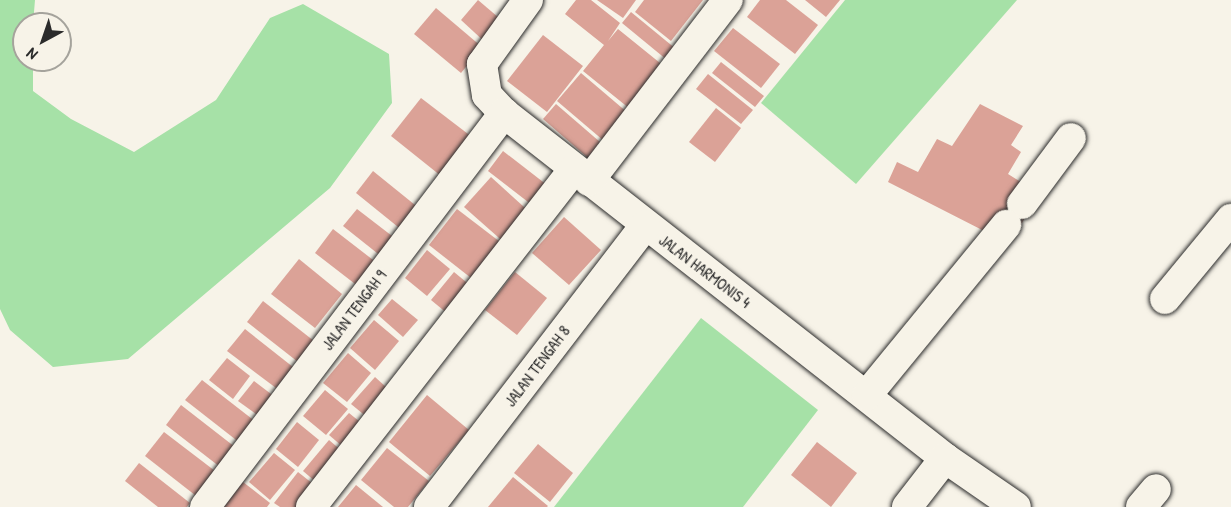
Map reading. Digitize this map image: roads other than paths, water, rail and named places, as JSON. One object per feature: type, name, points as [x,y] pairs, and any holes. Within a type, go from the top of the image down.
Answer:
[{"type":"street","name":"JALAN HARMONIS 4","points":[[528,0],[482,64],[487,95],[504,113],[581,176],[867,395],[945,458],[1016,507]]},
{"type":"street","points":[[310,507],[728,0]]},
{"type":"street","name":"JALAN TENGAH 9","points":[[205,507],[504,113]]},
{"type":"street","points":[[867,395],[1014,214],[1071,138]]},
{"type":"street","points":[[1165,299],[1231,219]]},
{"type":"street","name":"JALAN TENGAH 8","points":[[429,507],[645,225]]},
{"type":"street","points":[[907,507],[945,458]]}]
